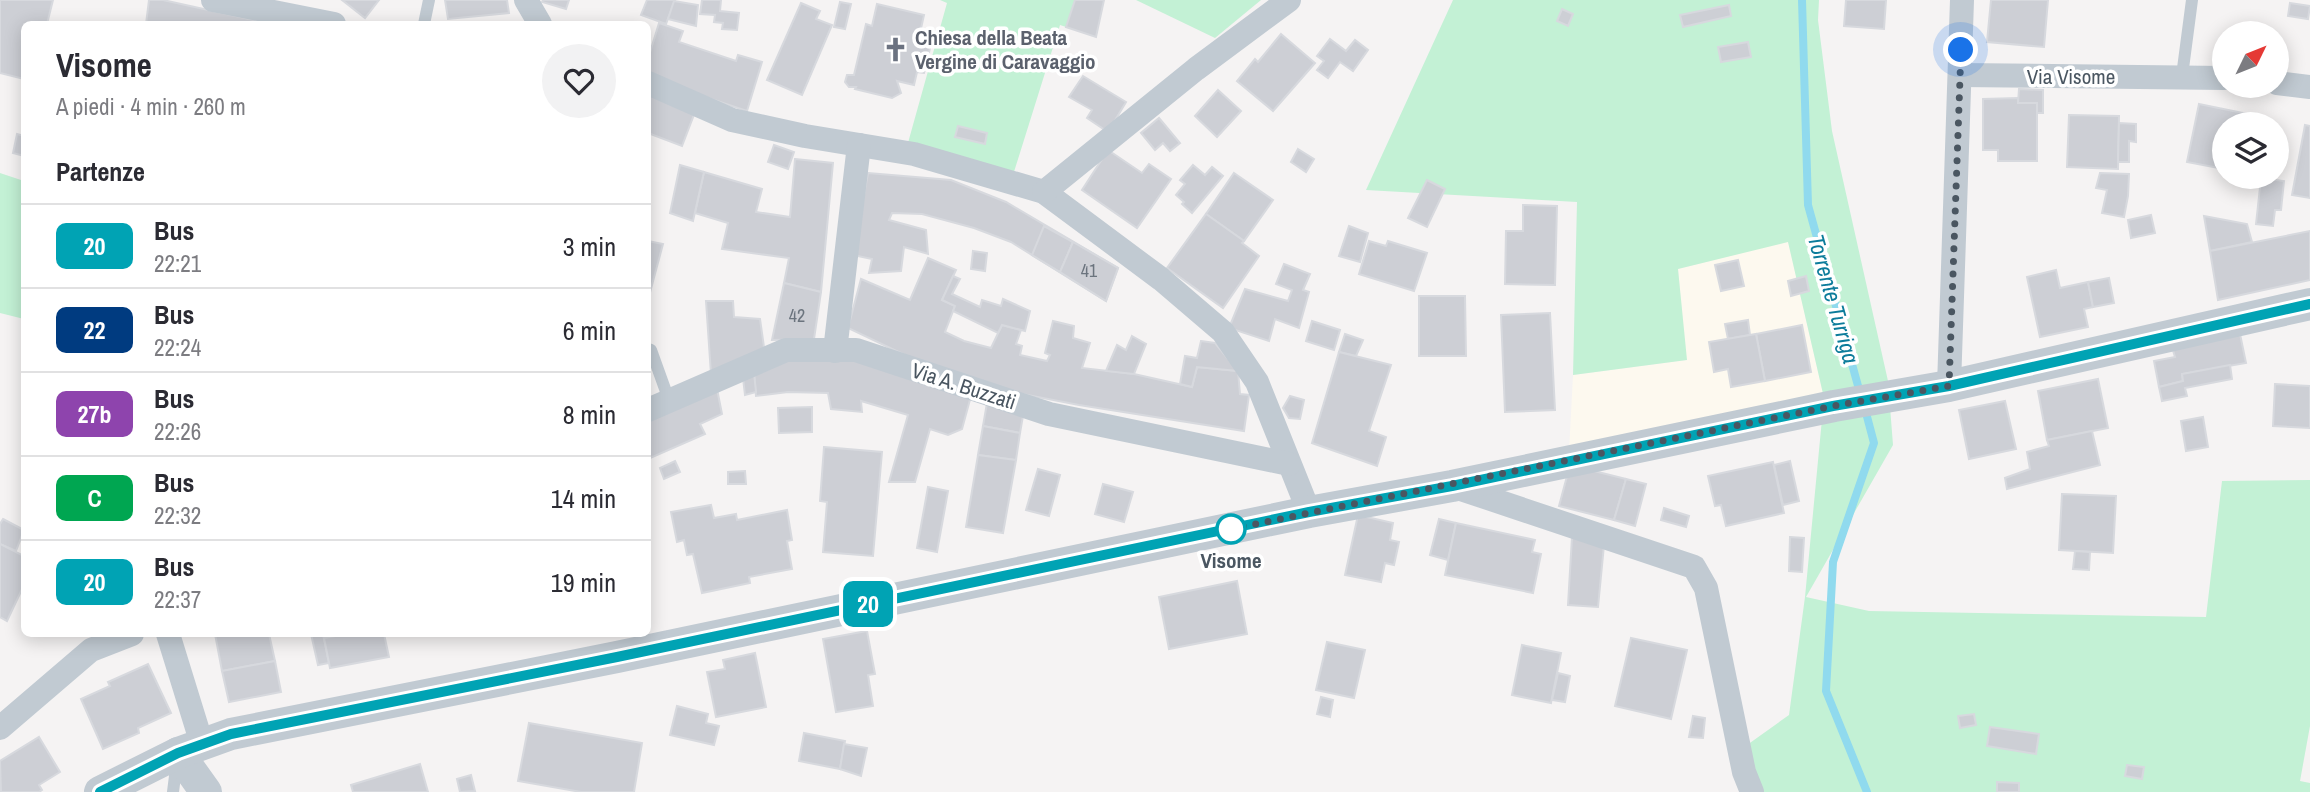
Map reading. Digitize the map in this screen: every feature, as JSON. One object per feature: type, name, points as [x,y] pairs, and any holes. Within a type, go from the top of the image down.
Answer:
[{"type":"street","points":[[213,0],[319,21]]},
{"type":"street","points":[[526,0],[538,21]]},
{"type":"street","points":[[1044,192],[1196,69],[1289,0]]},
{"type":"street","points":[[1949,386],[1962,0]]},
{"type":"street","name":"Via Visome","points":[[1960,75],[2212,77]]},
{"type":"street","points":[[651,84],[732,120],[914,154],[1044,192],[1161,279],[1223,332],[1257,382],[1309,512]]},
{"type":"street","points":[[2289,84],[2310,87]]},
{"type":"street","points":[[835,351],[847,143]]},
{"type":"street","points":[[100,792],[190,748],[245,731],[617,657],[1309,512],[1452,486],[1833,406],[1949,386],[2307,312]]},
{"type":"street","name":"Via A. Buzzati","points":[[658,405],[786,350],[856,350],[1049,414],[1289,464]]},
{"type":"street","points":[[1452,486],[1694,567],[1706,588],[1744,772],[1752,792]]},
{"type":"street","points":[[2,721],[91,650],[124,637]]},
{"type":"street","points":[[169,637],[190,748],[206,792]]},
{"type":"lane","points":[[425,21],[429,0]]},
{"type":"lane","points":[[2182,76],[2192,0]]},
{"type":"lane","points":[[651,350],[658,405]]},
{"type":"lane","points":[[173,792],[190,748]]},
{"type":"shaded area","points":[[1788,241],[1824,398],[1569,452],[1573,375],[1686,360],[1678,269]]},
{"type":"green space","points":[[940,0],[1104,0],[1096,37],[1060,25],[1013,175],[906,150],[947,3]]},
{"type":"green space","points":[[1136,0],[1261,0],[1215,38]]},
{"type":"green space","points":[[1453,0],[1819,0],[1818,20],[1832,131],[1888,381],[1893,445],[1806,597],[1869,611],[2206,617],[2222,481],[2310,480],[2310,726],[2300,781],[2310,783],[2310,792],[1758,792],[1740,750],[1789,715],[1805,597],[1824,398],[1788,242],[1678,269],[1687,360],[1573,375],[1577,202],[1366,190]]},
{"type":"green space","points":[[0,173],[21,180],[21,318],[0,313]]},
{"type":"building","points":[[0,0],[53,0],[48,21],[21,21],[21,78],[0,73]]},
{"type":"building","points":[[149,0],[163,0],[258,21],[146,21]]},
{"type":"building","points":[[342,0],[379,0],[365,18]]},
{"type":"building","points":[[445,0],[507,0],[509,13],[448,19]]},
{"type":"building","points":[[569,0],[566,9],[542,2]]},
{"type":"building","points":[[647,0],[675,0],[666,24],[641,15]]},
{"type":"building","points":[[702,0],[721,0],[720,11],[739,13],[737,30],[722,29],[723,23],[714,22],[715,15],[700,14]]},
{"type":"building","points":[[1075,0],[1104,0],[1096,37],[1066,27]]},
{"type":"building","points":[[1846,0],[1886,0],[1884,29],[1844,26]]},
{"type":"building","points":[[1991,0],[2048,0],[2044,47],[1987,42]]},
{"type":"building","points":[[674,1],[698,5],[696,26],[668,19]]},
{"type":"building","points":[[840,2],[851,4],[845,29],[834,27]]},
{"type":"building","points":[[801,3],[820,11],[816,19],[832,25],[802,95],[767,80]]},
{"type":"building","points":[[2290,3],[2310,6],[2308,19],[2288,16]]},
{"type":"building","name":"Chiesa della Beata Vergine di Caravaggio","points":[[877,4],[924,15],[920,33],[933,36],[924,73],[917,72],[914,85],[897,81],[901,93],[892,98],[849,87],[845,82],[847,75],[854,75],[866,24],[872,26]]},
{"type":"building","points":[[1729,5],[1731,16],[1683,27],[1680,15]]},
{"type":"building","points":[[1562,9],[1573,14],[1568,26],[1557,21]]},
{"type":"building","points":[[659,23],[683,31],[679,42],[736,61],[738,55],[762,62],[747,111],[651,79],[651,49]]},
{"type":"building","points":[[1281,34],[1315,63],[1273,111],[1237,81],[1255,59],[1258,62]]},
{"type":"building","points":[[1330,39],[1346,51],[1355,40],[1368,50],[1353,71],[1340,62],[1328,78],[1317,70],[1324,61],[1317,56]]},
{"type":"building","points":[[1748,42],[1751,57],[1721,62],[1718,47]]},
{"type":"building","points":[[1083,76],[1126,102],[1108,132],[1087,118],[1092,110],[1069,97]]},
{"type":"building","points":[[2019,89],[2043,90],[2043,113],[2037,113],[2037,103],[2018,103]]},
{"type":"building","points":[[1218,90],[1241,111],[1217,137],[1195,116]]},
{"type":"building","points":[[651,92],[695,112],[682,146],[651,134]]},
{"type":"building","points":[[2018,98],[2018,103],[2037,103],[2037,161],[1998,161],[1998,150],[1983,150],[1983,99]]},
{"type":"building","points":[[2199,104],[2238,112],[2212,112],[2212,167],[2187,162]]},
{"type":"building","points":[[2069,115],[2119,116],[2118,169],[2067,167]]},
{"type":"building","points":[[1159,118],[1180,143],[1170,151],[1163,143],[1155,150],[1141,133]]},
{"type":"building","points":[[2119,123],[2136,124],[2136,142],[2129,141],[2129,162],[2118,162]]},
{"type":"building","points":[[2305,125],[2310,126],[2310,198],[2292,195]]},
{"type":"building","points":[[958,126],[987,133],[985,144],[955,137]]},
{"type":"building","points":[[17,134],[21,135],[21,155],[13,153]]},
{"type":"building","points":[[774,145],[794,152],[788,169],[768,162]]},
{"type":"building","points":[[1298,149],[1314,159],[1306,172],[1291,162]]},
{"type":"building","points":[[1108,150],[1142,173],[1149,164],[1171,179],[1137,228],[1082,190]]},
{"type":"building","points":[[795,159],[833,163],[821,292],[784,283],[789,258],[722,249],[728,223],[695,213],[704,172],[762,189],[756,212],[790,217]]},
{"type":"building","points":[[680,165],[704,172],[693,221],[670,213]]},
{"type":"building","points":[[1193,165],[1205,175],[1212,167],[1223,176],[1192,213],[1176,195],[1185,184],[1180,180]]},
{"type":"building","points":[[868,173],[951,180],[1006,202],[1118,268],[1106,301],[1011,242],[974,228],[922,214],[892,213],[889,220],[926,230],[928,254],[904,247],[901,271],[869,273],[872,259],[853,255]]},
{"type":"building","points":[[1234,173],[1273,200],[1244,241],[1206,214]]},
{"type":"building","points":[[2100,173],[2129,174],[2124,217],[2102,213],[2107,190],[2096,188]]},
{"type":"building","points":[[1427,180],[1445,189],[1427,227],[1408,218]]},
{"type":"building","points":[[2260,189],[2283,189],[2281,210],[2275,210],[2273,226],[2256,224]]},
{"type":"building","points":[[1523,205],[1557,206],[1555,285],[1505,284],[1506,231],[1523,231]]},
{"type":"building","points":[[1206,214],[1244,241],[1242,243],[1259,256],[1223,308],[1167,268]]},
{"type":"building","points":[[2151,215],[2155,233],[2131,238],[2128,220]]},
{"type":"building","points":[[2204,216],[2247,224],[2252,242],[2210,251]]},
{"type":"building","points":[[1044,226],[1073,242],[1060,272],[1032,255]]},
{"type":"building","points":[[1349,226],[1368,233],[1360,262],[1339,256]]},
{"type":"building","points":[[2310,231],[2310,280],[2218,300],[2210,251]]},
{"type":"building","points":[[1369,241],[1386,246],[1388,241],[1427,253],[1414,291],[1359,274]]},
{"type":"building","points":[[651,242],[663,244],[651,289]]},
{"type":"building","points":[[1073,242],[1118,268],[1106,301],[1060,272]]},
{"type":"building","points":[[973,251],[987,253],[985,271],[971,269]]},
{"type":"building","points":[[928,258],[956,270],[942,300],[955,306],[945,332],[964,341],[991,348],[1002,325],[1021,330],[1016,344],[1022,346],[1020,355],[1047,361],[1050,355],[1045,353],[1053,321],[1074,326],[1073,338],[1090,343],[1082,368],[1134,374],[1192,387],[1197,367],[1238,371],[1240,394],[1249,395],[1244,431],[996,389],[951,377],[848,328],[861,279],[910,300]]},
{"type":"building","points":[[1738,260],[1744,286],[1721,291],[1715,265]]},
{"type":"building","points":[[1284,264],[1310,274],[1303,290],[1309,292],[1299,328],[1275,319],[1269,341],[1229,328],[1245,289],[1288,301],[1292,290],[1276,284]]},
{"type":"building","points":[[2056,270],[2060,288],[2088,282],[2093,307],[2084,309],[2088,327],[2040,337],[2027,277]]},
{"type":"building","points":[[953,276],[960,279],[952,294],[980,307],[982,300],[1001,306],[1003,299],[1030,311],[1025,331],[1002,325],[998,333],[953,311],[955,306],[942,300]]},
{"type":"building","points":[[1806,276],[1809,291],[1791,296],[1788,281]]},
{"type":"building","points":[[2109,278],[2114,303],[2093,307],[2088,282]]},
{"type":"building","points":[[784,283],[821,292],[814,339],[772,340]]},
{"type":"building","points":[[1419,296],[1465,296],[1466,356],[1419,356]]},
{"type":"building","points":[[706,301],[733,301],[734,317],[760,319],[765,354],[711,374]]},
{"type":"building","points":[[1550,313],[1555,410],[1505,412],[1501,315]]},
{"type":"building","points":[[1748,320],[1750,335],[1728,339],[1725,324]]},
{"type":"building","points":[[1312,321],[1340,330],[1334,350],[1306,341]]},
{"type":"building","points":[[1802,325],[1811,372],[1765,381],[1756,334]]},
{"type":"building","points":[[1345,334],[1363,340],[1356,356],[1339,352]]},
{"type":"building","points":[[1756,334],[1765,381],[1731,387],[1728,369],[1714,372],[1709,342]]},
{"type":"building","points":[[2240,334],[2246,363],[2182,374],[2183,381],[2159,387],[2154,361],[2175,357],[2172,347]]},
{"type":"building","points":[[1132,336],[1146,344],[1134,374],[1106,371],[1117,345],[1126,350]]},
{"type":"building","points":[[1201,341],[1215,343],[1238,371],[1197,367],[1192,387],[1180,384],[1185,356],[1197,358]]},
{"type":"building","points":[[1339,352],[1391,365],[1369,431],[1386,437],[1377,466],[1312,443]]},
{"type":"building","points":[[801,355],[867,359],[971,396],[962,429],[948,435],[930,429],[915,482],[889,482],[908,415],[861,401],[862,412],[831,409],[828,393],[788,392],[756,396],[754,373]]},
{"type":"building","points":[[2230,365],[2232,379],[2185,388],[2187,396],[2162,401],[2159,387],[2183,381],[2182,374]]},
{"type":"building","points":[[754,373],[756,392],[745,395],[743,378]]},
{"type":"building","points":[[2098,379],[2108,428],[2047,440],[2038,391]]},
{"type":"building","points":[[716,384],[722,414],[700,424],[705,434],[651,458],[651,413]]},
{"type":"building","points":[[2275,384],[2310,386],[2310,428],[2273,426]]},
{"type":"building","points":[[1290,396],[1304,400],[1300,419],[1289,418],[1283,408]]},
{"type":"building","points":[[2005,401],[2016,449],[1969,459],[1959,410]]},
{"type":"building","points":[[987,403],[1024,410],[1020,433],[983,426]]},
{"type":"building","points":[[812,407],[812,432],[779,433],[778,408]]},
{"type":"building","points":[[2203,417],[2208,447],[2186,451],[2181,421]]},
{"type":"building","points":[[983,426],[1020,433],[1016,460],[978,455]]},
{"type":"building","points":[[2092,431],[2100,465],[2007,489],[2005,478],[2030,469],[2027,452],[2049,446],[2047,440]]},
{"type":"building","points":[[824,447],[882,452],[873,556],[823,552],[827,502],[820,501]]},
{"type":"building","points":[[978,455],[1016,460],[1003,533],[966,527]]},
{"type":"building","points":[[675,461],[680,472],[664,479],[660,468]]},
{"type":"building","points":[[1790,461],[1799,501],[1783,505],[1774,465]]},
{"type":"building","points":[[1773,462],[1784,513],[1726,526],[1721,505],[1715,506],[1708,476]]},
{"type":"building","points":[[1570,465],[1626,479],[1614,520],[1559,506]]},
{"type":"building","points":[[1038,469],[1060,475],[1049,516],[1026,510]]},
{"type":"building","points":[[745,471],[746,484],[728,484],[728,472]]},
{"type":"building","points":[[1626,479],[1646,484],[1635,526],[1614,520]]},
{"type":"building","points":[[1103,484],[1133,492],[1124,522],[1095,514]]},
{"type":"building","points":[[928,487],[948,491],[937,552],[917,548]]},
{"type":"building","points":[[2062,494],[2116,496],[2113,553],[2059,550]]},
{"type":"building","points":[[711,505],[714,518],[736,514],[737,520],[787,510],[792,540],[787,541],[792,569],[749,577],[750,583],[702,593],[693,554],[687,555],[684,540],[677,542],[671,512]]},
{"type":"building","points":[[1664,508],[1689,516],[1686,527],[1661,520]]},
{"type":"building","points":[[1358,515],[1393,523],[1390,540],[1399,542],[1394,565],[1385,563],[1381,582],[1345,575]]},
{"type":"building","points":[[3,519],[21,528],[16,551],[0,544],[0,524]]},
{"type":"building","points":[[1439,519],[1456,523],[1448,560],[1430,555]]},
{"type":"building","points":[[1456,523],[1535,540],[1532,552],[1541,554],[1533,593],[1445,575]]},
{"type":"building","points":[[1572,537],[1604,545],[1598,607],[1568,605]]},
{"type":"building","points":[[1790,537],[1804,538],[1802,572],[1789,571]]},
{"type":"building","points":[[0,544],[21,554],[21,591],[7,621],[0,617]]},
{"type":"building","points":[[2075,551],[2090,552],[2089,570],[2073,569]]},
{"type":"building","points":[[1237,581],[1247,634],[1169,649],[1159,597]]},
{"type":"building","points":[[867,631],[875,674],[868,675],[873,706],[836,712],[823,639]]},
{"type":"building","points":[[216,637],[270,637],[275,661],[222,671]]},
{"type":"building","points":[[312,637],[324,637],[329,663],[318,665]]},
{"type":"building","points":[[385,637],[389,657],[330,668],[324,638]]},
{"type":"building","points":[[1631,638],[1687,650],[1671,719],[1615,706]]},
{"type":"building","points":[[1327,642],[1365,650],[1354,698],[1316,690]]},
{"type":"building","points":[[1522,645],[1561,653],[1551,703],[1512,695]]},
{"type":"building","points":[[755,653],[766,707],[716,717],[707,672],[725,669],[723,660]]},
{"type":"building","points":[[275,661],[281,692],[229,702],[222,671]]},
{"type":"building","points":[[148,664],[171,713],[138,728],[139,733],[103,749],[81,699],[110,686],[108,682]]},
{"type":"building","points":[[1558,673],[1570,676],[1565,702],[1552,700]]},
{"type":"building","points":[[1321,697],[1333,700],[1330,717],[1317,714]]},
{"type":"building","points":[[677,706],[708,714],[706,723],[719,726],[714,745],[670,735]]},
{"type":"building","points":[[1974,714],[1976,725],[1960,728],[1958,716]]},
{"type":"building","points":[[1693,716],[1705,718],[1703,738],[1689,737]]},
{"type":"building","points":[[529,723],[642,743],[634,792],[581,792],[518,781]]},
{"type":"building","points":[[1990,727],[2039,734],[2036,754],[1987,746]]},
{"type":"building","points":[[804,733],[845,741],[840,769],[799,761]]},
{"type":"building","points":[[39,737],[60,772],[39,785],[42,790],[39,792],[1,792],[0,761]]},
{"type":"building","points":[[844,744],[867,748],[861,776],[840,769]]},
{"type":"building","points":[[420,764],[428,792],[353,792],[351,785]]},
{"type":"building","points":[[2127,765],[2144,767],[2142,779],[2125,776]]},
{"type":"building","points":[[471,775],[475,791],[460,792],[457,779]]},
{"type":"building","points":[[1997,782],[2019,783],[2019,792],[1997,792]]},
{"type":"waterway","name":"Torrente Turriga","points":[[1802,0],[1808,205],[1860,393]]},
{"type":"waterway","name":"Torrente Turriga","points":[[1865,409],[1874,443],[1833,562],[1826,691],[1867,792]]},
{"type":"bus line","name":"20","points":[[100,792],[178,753],[231,734],[617,657],[1309,512],[1452,486],[1833,406],[1949,386],[2310,304]]},
{"type":"place","name":"Chiesa della Beata Vergine di Caravaggio","points":[[895,49]]},
{"type":"place","name":"Visome","points":[[1231,529]]},
{"type":"route","points":[[1231,529],[1452,486],[1833,406],[1949,386],[1961,50]]}]
